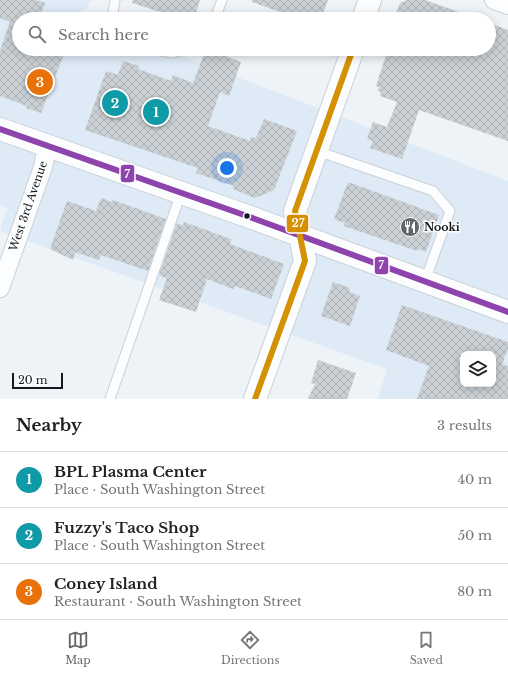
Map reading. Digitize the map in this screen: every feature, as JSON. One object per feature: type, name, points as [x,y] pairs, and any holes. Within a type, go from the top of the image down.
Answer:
[{"type":"street","points":[[366,12],[370,0]]},
{"type":"street","points":[[494,0],[508,5]]},
{"type":"street","points":[[255,399],[305,261],[295,211],[350,56]]},
{"type":"street","points":[[0,129],[508,312]]},
{"type":"street","name":"West 3rd Avenue","points":[[0,288],[42,167],[47,147]]},
{"type":"lane","points":[[113,12],[115,0]]},
{"type":"lane","points":[[218,12],[222,0]]},
{"type":"lane","points":[[316,150],[433,192],[450,211],[425,281]]},
{"type":"lane","points":[[110,399],[181,193]]},
{"type":"shaded area","points":[[0,0],[90,0],[86,10],[82,9],[81,12],[12,12],[12,56],[182,56],[508,181],[508,399],[378,399],[387,369],[0,231],[7,208],[0,205]]},
{"type":"building","points":[[0,0],[36,0],[45,3],[42,12],[12,12],[12,56],[63,56],[41,113],[0,96],[0,51],[10,22],[0,18]]},
{"type":"building","points":[[133,0],[200,0],[196,12],[160,12],[132,3]]},
{"type":"building","points":[[252,0],[328,0],[324,12],[280,12],[252,2]]},
{"type":"building","points":[[407,0],[425,0],[459,12],[397,12],[400,3]]},
{"type":"building","points":[[496,26],[508,30],[508,141],[419,110],[402,159],[370,148],[373,141],[367,139],[373,122],[387,127],[397,102],[380,96],[381,92],[378,91],[379,87],[376,86],[386,56],[496,56]]},
{"type":"building","points":[[203,56],[225,56],[241,62],[229,96],[220,92],[208,126],[250,141],[251,137],[256,138],[264,119],[297,131],[274,190],[255,198],[233,189],[234,186],[196,173],[198,168],[85,130],[106,71],[118,75],[123,61],[139,66],[138,69],[171,81],[173,75],[193,83]]},
{"type":"building","points":[[348,182],[439,215],[426,252],[418,249],[417,251],[344,226],[345,223],[334,219]]},
{"type":"building","points":[[101,198],[112,202],[113,200],[166,219],[148,271],[101,255],[99,260],[75,252],[73,260],[50,249],[67,201],[96,211]]},
{"type":"building","points":[[184,222],[231,239],[230,244],[284,264],[271,299],[235,286],[233,289],[207,279],[196,312],[159,300],[167,278],[159,275],[177,223],[183,226]]},
{"type":"building","points":[[333,282],[350,288],[349,292],[360,296],[350,326],[321,316]]},
{"type":"building","points":[[402,305],[508,342],[508,349],[502,364],[508,366],[508,399],[417,399],[429,366],[386,350]]},
{"type":"building","points":[[318,360],[356,373],[347,399],[308,399],[315,384],[311,383]]},
{"type":"transit line","name":"27","points":[[255,399],[305,261],[295,211],[350,56]]},
{"type":"transit line","name":"7","points":[[0,129],[247,216],[508,312]]},
{"type":"place","name":"Coney Island","points":[[40,82]]},
{"type":"place","name":"Fuzzy's Taco Shop","points":[[115,103]]},
{"type":"place","name":"BPL Plasma Center","points":[[156,112]]},
{"type":"place","name":"Nooki","points":[[410,227]]}]
